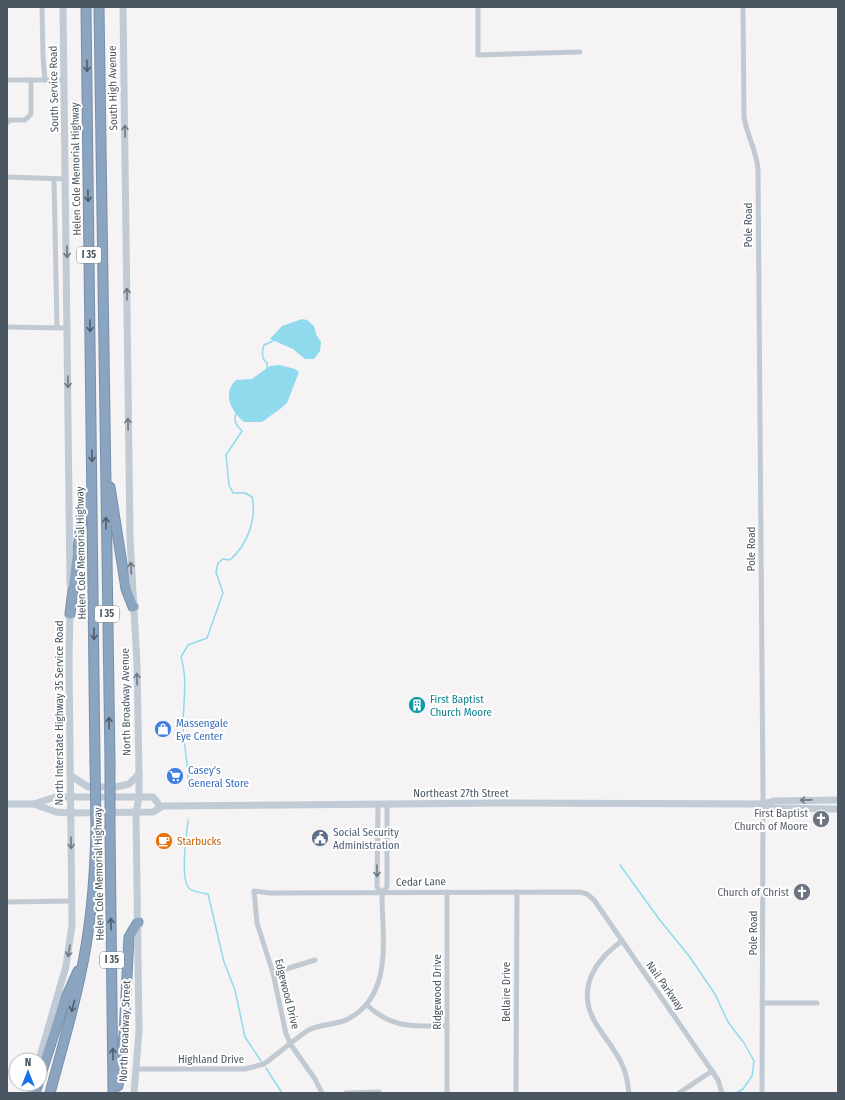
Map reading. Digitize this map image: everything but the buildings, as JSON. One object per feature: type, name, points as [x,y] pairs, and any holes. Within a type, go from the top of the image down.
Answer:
[{"type":"highway","name":"Helen Cole Memorial Highway","points":[[50,1093],[85,955],[93,899],[96,828],[86,7]]},
{"type":"highway","name":"Helen Cole Memorial Highway","points":[[100,7],[113,1093]]},
{"type":"highway","points":[[105,466],[115,513],[126,589],[133,607]]},
{"type":"highway","points":[[70,614],[81,525],[92,483]]},
{"type":"highway","points":[[117,1093],[124,1035],[129,937],[138,922]]},
{"type":"highway","points":[[48,1052],[65,1000],[85,955]]},
{"type":"main road","name":"South Service Road","points":[[64,7],[67,328]]},
{"type":"main road","name":"South High Avenue","points":[[123,7],[130,538],[133,607]]},
{"type":"main road","name":"North Interstate Highway 35 Service Road","points":[[41,1052],[69,950],[72,925],[67,328]]},
{"type":"main road","name":"North Broadway Avenue","points":[[133,607],[137,664],[139,774],[139,797],[136,813]]},
{"type":"main road","points":[[70,775],[85,786],[116,787],[129,784],[139,774]]},
{"type":"main road","points":[[7,804],[34,804],[55,797],[153,797],[160,806]]},
{"type":"main road","name":"Northeast 27th Street","points":[[34,804],[56,812],[136,813],[153,812],[160,806],[378,804],[763,804],[773,801],[838,800]]},
{"type":"main road","name":"Northeast 27th Street","points":[[763,804],[773,808],[838,809]]},
{"type":"main road","points":[[136,813],[138,922]]},
{"type":"main road","name":"North Broadway Street","points":[[134,1093],[139,1031],[138,922]]},
{"type":"street","points":[[42,7],[45,80]]},
{"type":"street","points":[[478,7],[478,55],[580,52]]},
{"type":"street","name":"Pole Road","points":[[743,7],[744,117],[746,130],[756,152],[758,170],[763,804],[762,1093]]},
{"type":"street","points":[[7,80],[64,80]]},
{"type":"street","points":[[7,123],[10,120],[25,120],[31,114],[31,80]]},
{"type":"street","points":[[7,177],[66,179]]},
{"type":"street","points":[[54,179],[57,328]]},
{"type":"street","points":[[7,327],[67,328]]},
{"type":"street","name":"Highland Drive","points":[[378,804],[377,887],[382,893]]},
{"type":"street","name":"Highland Drive","points":[[136,1069],[251,1069],[264,1064],[311,1029],[348,1019],[367,1005],[378,985],[382,969],[382,893],[387,886],[387,804]]},
{"type":"street","name":"Cedar Lane","points":[[254,891],[382,893],[517,892],[587,894]]},
{"type":"street","name":"Edgewood Drive","points":[[254,891],[257,923],[273,973],[284,1028],[291,1045],[315,1079],[322,1093]]},
{"type":"street","name":"Ridgewood Drive","points":[[447,892],[447,1093]]},
{"type":"street","name":"Bellaire Drive","points":[[516,1093],[517,892]]},
{"type":"street","name":"Nail Parkway","points":[[587,894],[594,900],[712,1071],[718,1080],[722,1093]]},
{"type":"street","points":[[7,902],[71,901]]},
{"type":"street","points":[[622,941],[606,953],[597,963],[591,976],[588,996],[594,1021],[624,1069],[629,1093]]},
{"type":"street","points":[[273,973],[315,960]]},
{"type":"street","points":[[762,1003],[817,1003]]},
{"type":"street","points":[[367,1005],[383,1018],[401,1025],[447,1026]]},
{"type":"street","points":[[679,1093],[712,1071]]},
{"type":"street","points":[[346,1093],[379,1092]]},
{"type":"water","points":[[302,319],[307,320],[314,326],[316,334],[321,342],[320,351],[314,359],[305,359],[293,349],[270,339],[282,326]]},
{"type":"water","points":[[280,365],[295,369],[299,372],[287,403],[262,422],[244,422],[235,413],[230,402],[229,397],[232,385],[236,380],[252,379],[270,366]]},
{"type":"waterway","points":[[267,369],[267,363],[262,355],[263,348],[264,345],[273,341]]},
{"type":"waterway","points":[[188,788],[188,772],[183,727],[185,692],[181,657],[188,645],[207,638],[223,593],[216,572],[218,563],[223,559],[230,560],[236,554],[246,539],[252,523],[252,497],[245,493],[233,493],[229,485],[226,455],[242,431],[236,423],[236,414]]},
{"type":"waterway","points":[[188,820],[184,867],[187,884],[192,890],[208,894],[224,962],[235,990],[245,1037],[261,1061]]},
{"type":"waterway","points":[[620,865],[659,919],[689,956],[715,994],[728,1022],[744,1043],[754,1061],[752,1076],[743,1089],[736,1093]]},
{"type":"waterway","points":[[266,1068],[282,1093]]},
{"type":"place","name":"First Baptist Church Moore","points":[[417,705]]},
{"type":"place","name":"Massengale Eye Center","points":[[163,729]]},
{"type":"place","name":"Casey's General Store","points":[[175,776]]},
{"type":"place","name":"First Baptist Church of Moore","points":[[821,819]]},
{"type":"place","name":"Social Security Administration","points":[[320,838]]},
{"type":"place","name":"Starbucks","points":[[164,841]]},
{"type":"place","name":"Church of Christ","points":[[802,892]]}]
